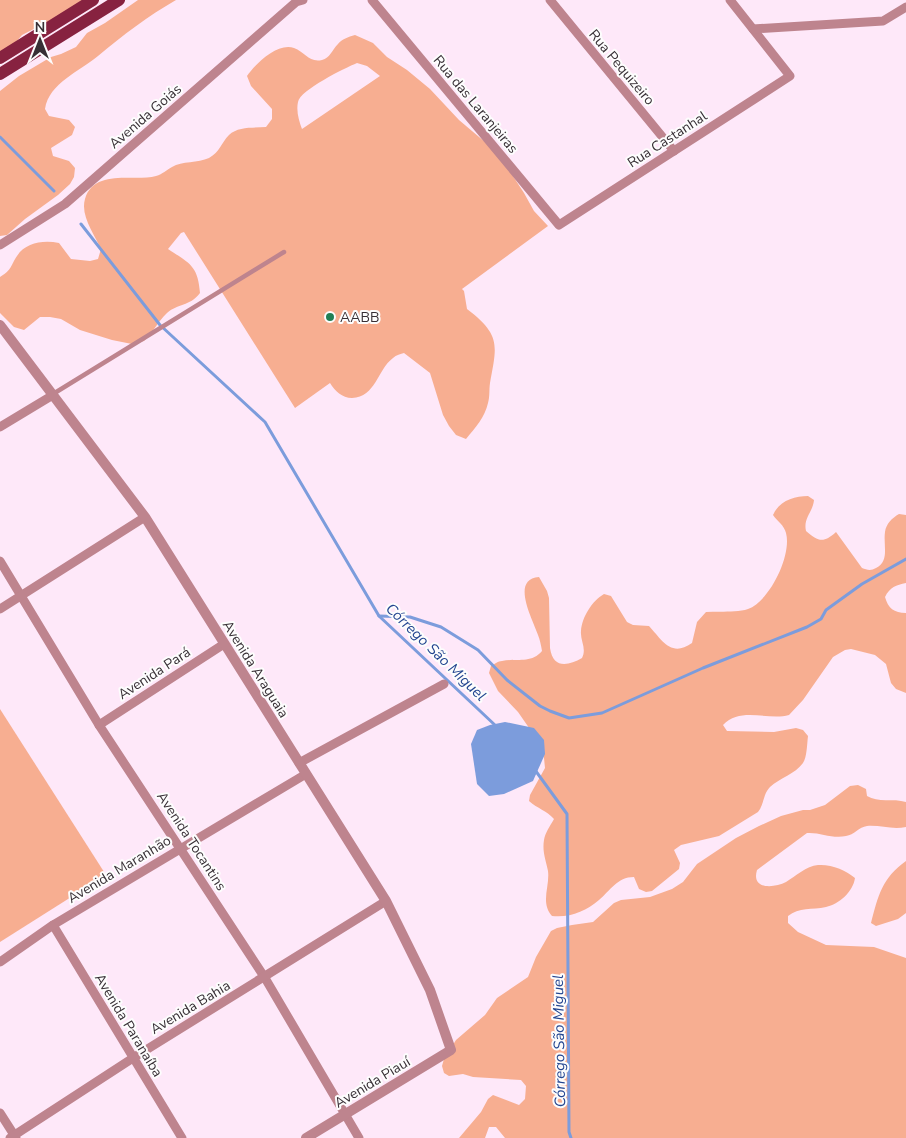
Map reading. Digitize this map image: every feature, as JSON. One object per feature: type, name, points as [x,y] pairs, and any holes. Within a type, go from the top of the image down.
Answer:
[{"type":"main road","points":[[0,58],[93,0]]},
{"type":"main road","points":[[0,74],[120,0]]},
{"type":"street","name":"Avenida Goiás","points":[[0,245],[65,204],[296,2],[303,0]]},
{"type":"street","name":"Rua das Laranjeiras","points":[[372,0],[559,225]]},
{"type":"street","name":"Rua Pequizeiro","points":[[550,0],[674,151]]},
{"type":"street","points":[[730,0],[753,29],[883,21],[906,6]]},
{"type":"street","name":"Rua Castanhal","points":[[559,225],[790,76],[753,29]]},
{"type":"street","name":"Avenida Araguaia","points":[[0,325],[145,517],[386,901],[430,990],[452,1050]]},
{"type":"street","points":[[0,427],[53,395]]},
{"type":"street","points":[[0,609],[145,517]]},
{"type":"street","name":"Avenida Tocantins","points":[[0,561],[99,725],[265,978],[359,1138]]},
{"type":"street","name":"Avenida Pará","points":[[99,725],[224,644]]},
{"type":"street","points":[[299,763],[444,684]]},
{"type":"street","name":"Avenida Maranhão","points":[[0,962],[53,925],[306,774]]},
{"type":"street","name":"Avenida Bahia","points":[[14,1137],[133,1058],[265,978],[386,901]]},
{"type":"street","name":"Avenida Paranaíba","points":[[53,925],[182,1138]]},
{"type":"street","name":"Avenida Piauí","points":[[306,1138],[452,1050]]},
{"type":"street","points":[[0,1113],[14,1137]]},
{"type":"lane","points":[[53,395],[284,252]]},
{"type":"shaded area","points":[[0,0],[84,0],[69,11],[22,35],[0,61]]},
{"type":"shaded area","points":[[138,0],[176,0],[136,26],[91,62],[66,78],[52,92],[45,109],[49,116],[69,120],[75,127],[72,135],[51,148],[53,156],[69,161],[75,168],[74,177],[70,184],[58,195],[7,235],[0,236],[0,91],[19,76],[51,57],[76,47],[87,33]]},
{"type":"shaded area","name":"AABB","points":[[355,35],[373,43],[387,57],[407,70],[430,89],[459,120],[498,153],[534,211],[548,226],[462,289],[467,309],[486,326],[494,342],[495,350],[487,408],[466,439],[456,435],[443,415],[430,373],[404,353],[396,356],[388,363],[376,382],[366,393],[352,398],[345,397],[330,383],[295,408],[184,232],[168,249],[195,270],[200,293],[192,301],[167,313],[144,341],[132,344],[112,340],[80,330],[61,319],[50,317],[40,317],[24,330],[14,327],[0,313],[0,277],[9,269],[21,251],[30,245],[41,242],[59,243],[71,259],[90,261],[98,259],[101,249],[86,219],[84,205],[90,189],[97,183],[116,178],[156,176],[176,165],[209,158],[216,153],[229,135],[237,130],[266,127],[272,119],[272,109],[251,86],[247,76],[255,66],[274,51],[288,47],[298,50],[314,60],[322,60],[329,56],[341,41]],"holes":[[[357,63],[367,66],[380,76],[302,129],[297,109],[298,102],[306,92],[334,74]]]},
{"type":"shaded area","points":[[808,496],[814,500],[806,522],[806,531],[821,540],[828,538],[836,532],[862,568],[867,570],[876,568],[883,561],[885,532],[888,524],[899,514],[906,515],[906,583],[894,587],[885,597],[892,609],[906,613],[906,693],[896,689],[891,683],[886,664],[875,655],[851,649],[845,650],[833,657],[803,700],[789,715],[746,715],[730,719],[723,725],[727,731],[774,732],[796,728],[803,730],[808,736],[803,763],[796,770],[770,787],[758,812],[719,836],[681,845],[674,850],[680,863],[679,869],[652,891],[646,892],[639,889],[634,877],[623,879],[589,907],[571,915],[552,916],[548,911],[546,900],[548,871],[544,844],[545,835],[554,819],[529,801],[530,795],[545,768],[543,748],[518,712],[498,691],[489,673],[491,666],[498,662],[533,658],[542,651],[528,611],[525,592],[526,585],[530,579],[539,577],[547,591],[549,598],[550,648],[554,660],[558,663],[572,663],[582,658],[584,651],[581,638],[583,620],[592,605],[604,594],[611,596],[627,622],[633,625],[649,626],[663,641],[673,648],[685,647],[692,643],[697,622],[706,612],[748,609],[764,597],[778,576],[786,553],[785,530],[773,515],[779,506],[788,500]]},
{"type":"shaded area","points":[[0,709],[106,875],[0,942]]},
{"type":"shaded area","points":[[858,785],[866,789],[867,796],[871,798],[906,802],[906,827],[867,826],[841,837],[807,833],[757,870],[756,877],[760,884],[770,886],[786,882],[805,869],[818,865],[828,865],[847,872],[855,878],[845,897],[831,905],[792,913],[788,916],[788,923],[798,932],[826,945],[874,947],[906,958],[906,1138],[505,1138],[496,1127],[489,1127],[485,1138],[459,1138],[493,1095],[519,1105],[525,1099],[526,1086],[521,1080],[473,1077],[463,1074],[449,1076],[444,1073],[442,1066],[444,1059],[456,1040],[485,1015],[497,998],[528,977],[536,957],[551,931],[557,928],[593,922],[614,903],[621,900],[650,897],[672,889],[683,882],[697,864],[736,838],[781,816],[825,805],[850,786]]},
{"type":"shaded area","points":[[906,861],[906,913],[898,919],[876,926],[871,923],[882,888],[891,874]]},
{"type":"water","points":[[505,722],[534,728],[544,740],[545,754],[533,781],[504,794],[489,796],[477,784],[471,744],[477,730]]},
{"type":"waterway","name":"Córrego São Miguel","points":[[0,137],[54,191]]},
{"type":"waterway","name":"Córrego São Miguel","points":[[81,224],[160,325],[265,422],[379,616],[496,726]]},
{"type":"waterway","points":[[379,616],[410,617],[441,627],[478,650],[507,680],[540,706],[569,718],[602,713],[703,668],[807,627],[821,619],[826,610],[862,584],[906,559]]},
{"type":"waterway","name":"Córrego São Miguel","points":[[535,770],[567,814],[569,1132],[571,1138]]},
{"type":"place","name":"AABB","points":[[330,317]]}]
